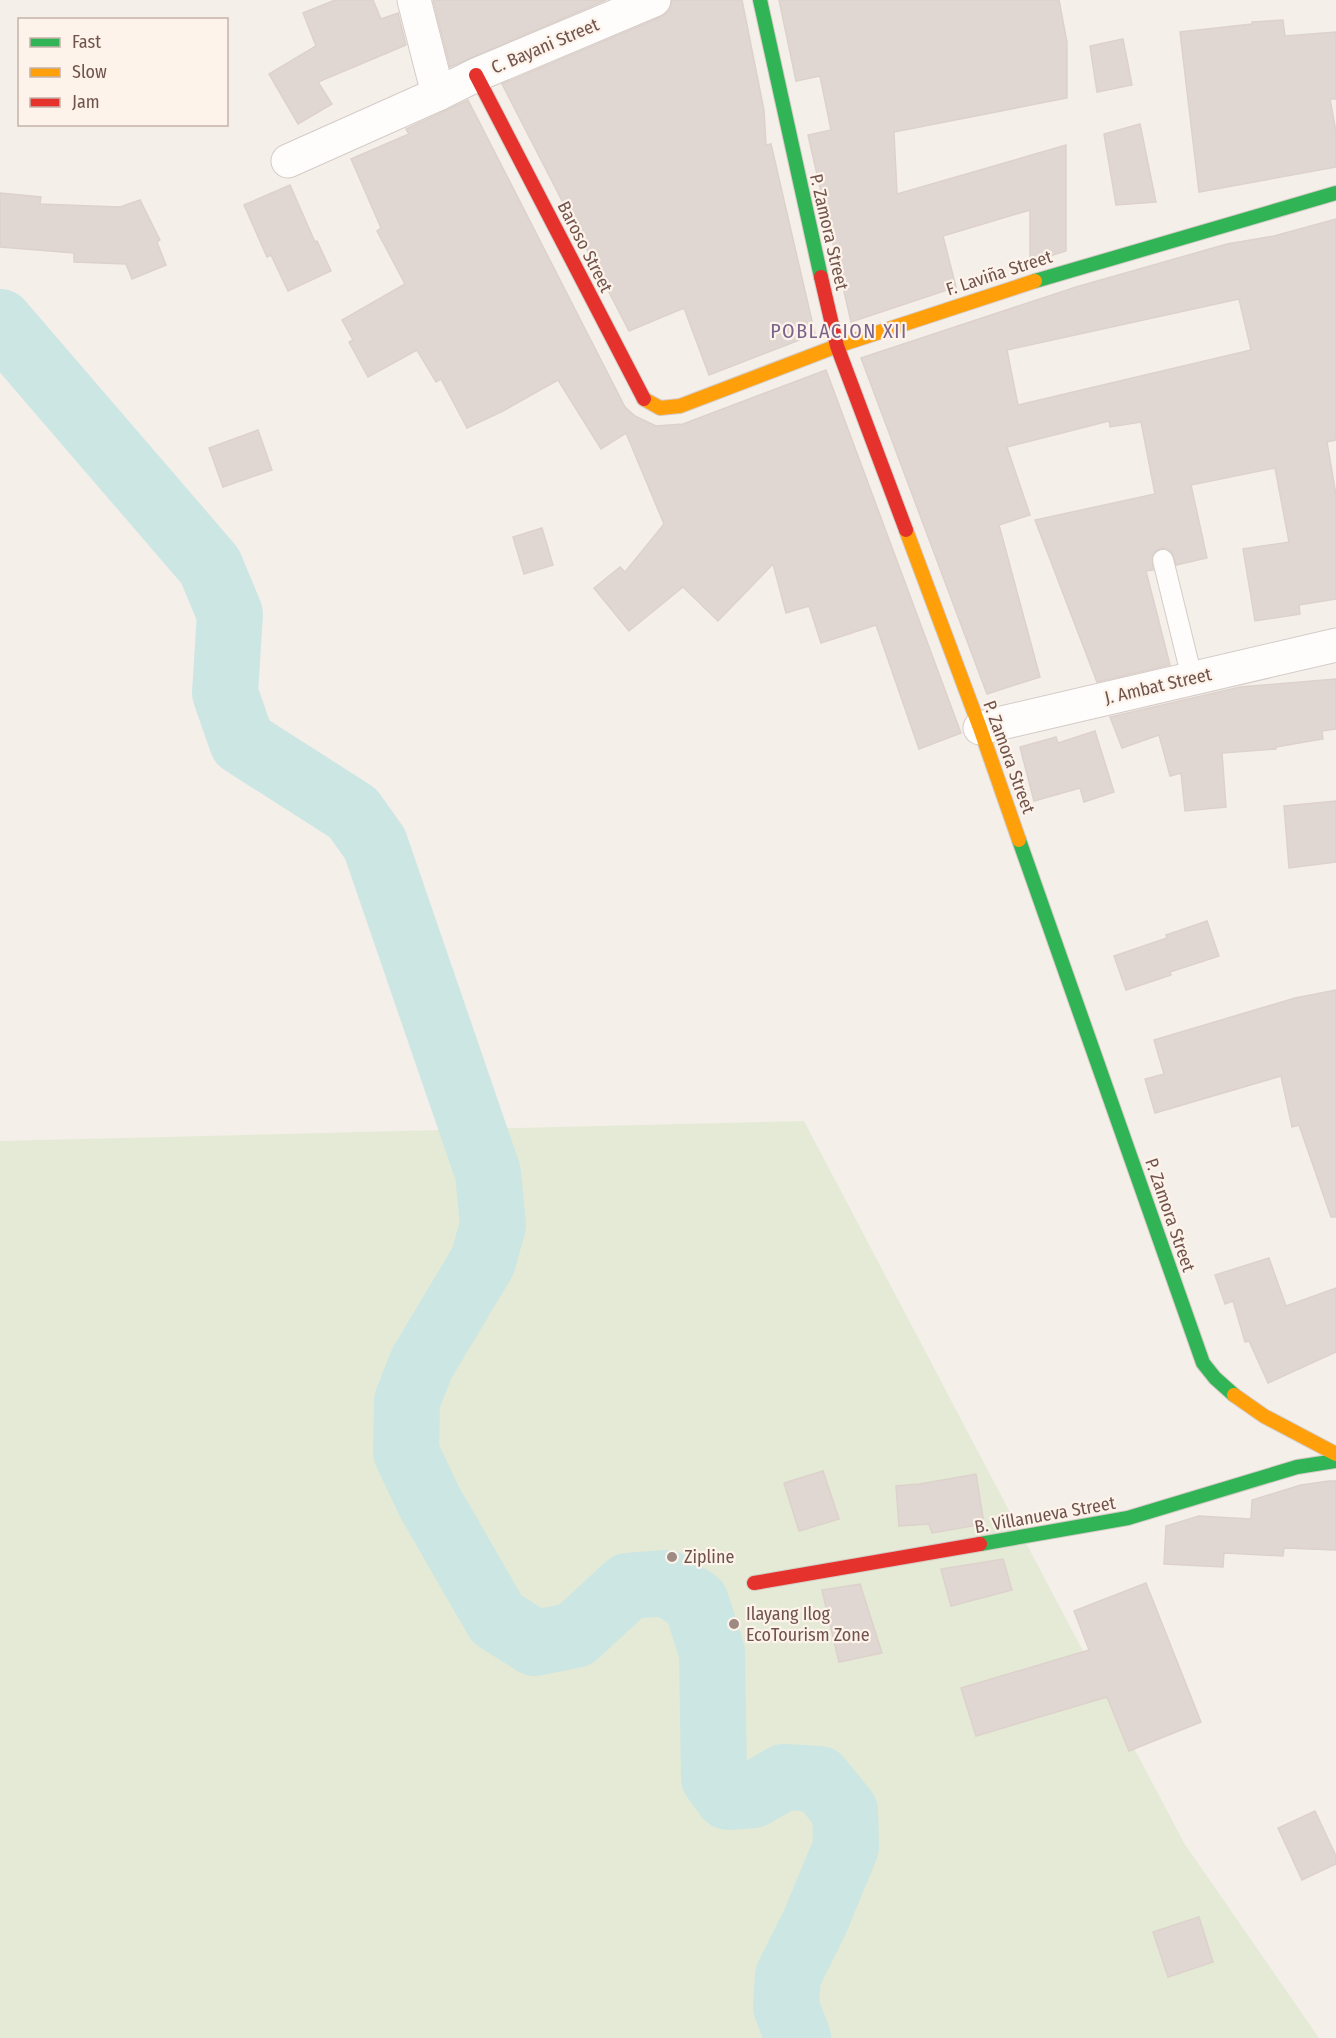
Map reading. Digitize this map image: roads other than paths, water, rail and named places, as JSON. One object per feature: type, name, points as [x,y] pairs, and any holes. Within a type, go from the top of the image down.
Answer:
[{"type":"street","points":[[414,0],[438,94]]},
{"type":"street","name":"C. Bayani Street","points":[[288,161],[476,75],[654,0]]},
{"type":"street","name":"P. Zamora Street","points":[[760,0],[837,346],[980,728],[1203,1363],[1211,1375],[1248,1405],[1336,1454]]},
{"type":"street","name":"Baroso Street","points":[[476,75],[642,398],[664,409],[680,406]]},
{"type":"street","name":"F. Laviña Street","points":[[680,406],[837,346],[1070,269],[1336,193]]},
{"type":"street","name":"J. Ambat Street","points":[[980,728],[1336,645]]},
{"type":"street","name":"B. Villanueva Street","points":[[754,1583],[1128,1518],[1297,1467],[1336,1461]]},
{"type":"lane","points":[[1163,561],[1192,678]]},
{"type":"waterway","points":[[0,322],[210,566],[230,614],[225,693],[242,742],[353,813],[375,844],[488,1173],[493,1225],[483,1261],[422,1363],[407,1401],[406,1452],[429,1501],[497,1619],[535,1643],[575,1635],[628,1586],[667,1583],[696,1602],[712,1652],[714,1778],[728,1797],[753,1795],[784,1777],[819,1779],[845,1811],[846,1847],[815,1922],[788,1976],[786,2007],[798,2038]]},
{"type":"place","name":"Zipline","points":[[672,1557]]},
{"type":"place","name":"Ilayang Ilog EcoTourism Zone","points":[[734,1624]]},
{"type":"district","name":"POBLACION XII","points":[[839,331]]}]
